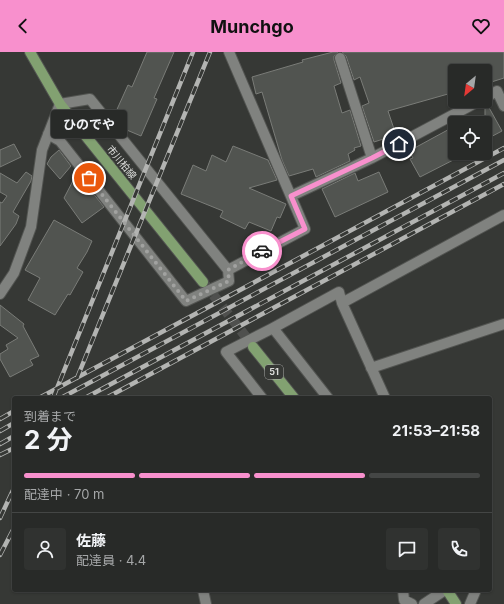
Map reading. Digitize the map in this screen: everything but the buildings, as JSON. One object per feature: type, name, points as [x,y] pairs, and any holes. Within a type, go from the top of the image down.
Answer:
[{"type":"main road","name":"市川柏線","points":[[30,52],[60,104],[203,282]]},
{"type":"main road","name":"51","points":[[253,347],[292,396]]},
{"type":"main road","points":[[447,592],[456,604]]},
{"type":"street","points":[[228,270],[305,229],[229,52]]},
{"type":"street","points":[[340,58],[372,158]]},
{"type":"street","points":[[492,94],[497,91],[504,106]]},
{"type":"street","points":[[0,294],[14,273],[31,227],[42,150],[48,134],[60,104],[90,99],[228,270],[229,281],[186,301],[60,141],[48,134]]},
{"type":"street","points":[[291,196],[372,158],[466,108]]},
{"type":"street","points":[[342,303],[504,215]]},
{"type":"street","points":[[260,396],[226,352],[339,292],[342,303],[384,396]]},
{"type":"street","points":[[371,368],[504,324]]},
{"type":"street","points":[[273,328],[326,396]]},
{"type":"street","points":[[203,592],[206,604]]},
{"type":"street","points":[[403,592],[404,600],[412,604]]},
{"type":"street","points":[[424,604],[443,592]]},
{"type":"street","points":[[470,604],[475,592]]},
{"type":"tunnel","points":[[204,283],[253,346]]},
{"type":"railway","points":[[54,396],[193,52]]},
{"type":"railway","points":[[77,378],[210,52]]},
{"type":"railway","points":[[43,396],[504,148]]},
{"type":"railway","points":[[65,396],[504,160]]},
{"type":"railway","points":[[89,396],[504,173]]},
{"type":"railway","points":[[110,396],[504,184]]},
{"type":"railway","points":[[0,419],[12,412]]},
{"type":"railway","points":[[0,431],[12,424]]},
{"type":"railway","points":[[0,444],[12,437]]},
{"type":"railway","points":[[0,455],[12,449]]},
{"type":"railway","points":[[0,518],[12,492]]},
{"type":"railway","points":[[0,555],[12,532]]},
{"type":"way so far","points":[[89,178],[186,301],[229,281],[228,270],[262,251]]},
{"type":"place","name":"ひのでや","points":[[89,178]]},
{"type":"route","points":[[262,251],[305,229],[291,196],[399,144]]}]
